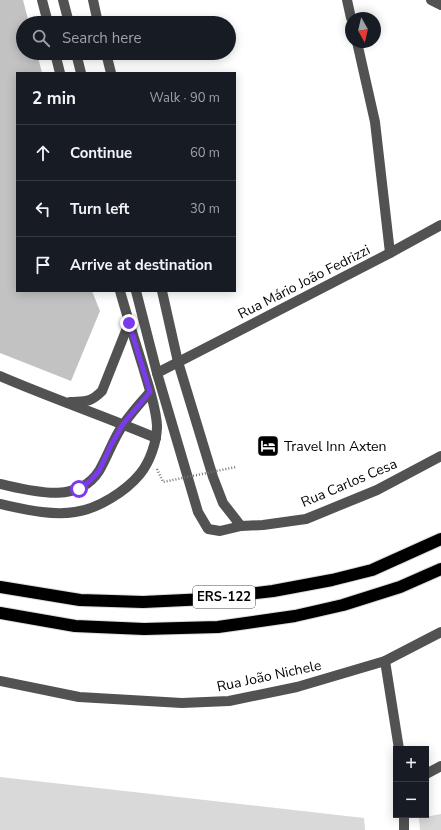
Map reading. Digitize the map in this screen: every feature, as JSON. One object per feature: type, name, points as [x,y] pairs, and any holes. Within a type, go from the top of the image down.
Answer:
[{"type":"highway","name":"ERS-122","points":[[0,587],[80,600],[143,602],[207,599],[280,590],[332,580],[372,570],[441,539]]},
{"type":"highway","name":"ERS-122","points":[[0,613],[75,626],[144,629],[218,627],[294,616],[343,605],[400,587],[441,569]]},
{"type":"street","points":[[42,0],[46,16]]},
{"type":"street","points":[[63,0],[67,16]]},
{"type":"street","points":[[92,0],[96,16]]},
{"type":"street","points":[[347,0],[350,12]]},
{"type":"street","points":[[431,0],[441,5]]},
{"type":"street","points":[[358,48],[375,122],[390,253]]},
{"type":"street","points":[[57,60],[60,72]]},
{"type":"street","points":[[78,60],[81,72]]},
{"type":"street","points":[[108,60],[111,72]]},
{"type":"street","name":"Rua Mário João Fedrizzi","points":[[156,373],[390,253],[441,225]]},
{"type":"street","points":[[0,504],[53,513],[76,512],[90,508],[110,499],[140,474],[151,454],[156,438],[157,425],[150,392],[120,292]]},
{"type":"street","points":[[136,292],[156,373]]},
{"type":"street","points":[[162,292],[178,362],[213,477],[224,502],[241,526]]},
{"type":"street","points":[[67,402],[88,401],[95,398],[102,391],[129,323]]},
{"type":"street","name":"Rua Carlos Cesa","points":[[156,373],[198,512],[208,529],[220,531],[241,526],[263,525],[306,519],[376,490],[441,456]]},
{"type":"street","points":[[0,376],[156,438]]},
{"type":"street","points":[[0,484],[49,493],[64,493],[79,489],[90,481],[99,471],[123,424],[150,392]]},
{"type":"street","name":"Rua João Nichele","points":[[0,681],[79,697],[182,703],[229,701],[297,687],[385,661],[441,632]]},
{"type":"street","points":[[385,661],[399,746]]},
{"type":"street","points":[[429,772],[441,766]]},
{"type":"street","points":[[404,818],[404,830]]},
{"type":"path","points":[[157,469],[163,482],[236,467]]},
{"type":"shaded area","points":[[0,777],[364,818],[365,830],[0,830]]},
{"type":"shaded area","points":[[441,814],[441,830],[420,830],[419,818],[429,818],[429,816]]},
{"type":"building","points":[[0,0],[23,0],[27,16],[16,16],[16,60],[39,60],[42,72],[16,72],[16,292],[92,292],[100,311],[71,381],[0,353]]},
{"type":"place","name":"Travel Inn Axten","points":[[268,446]]},
{"type":"route","points":[[79,489],[90,481],[99,471],[123,424],[150,392],[129,323]]}]
